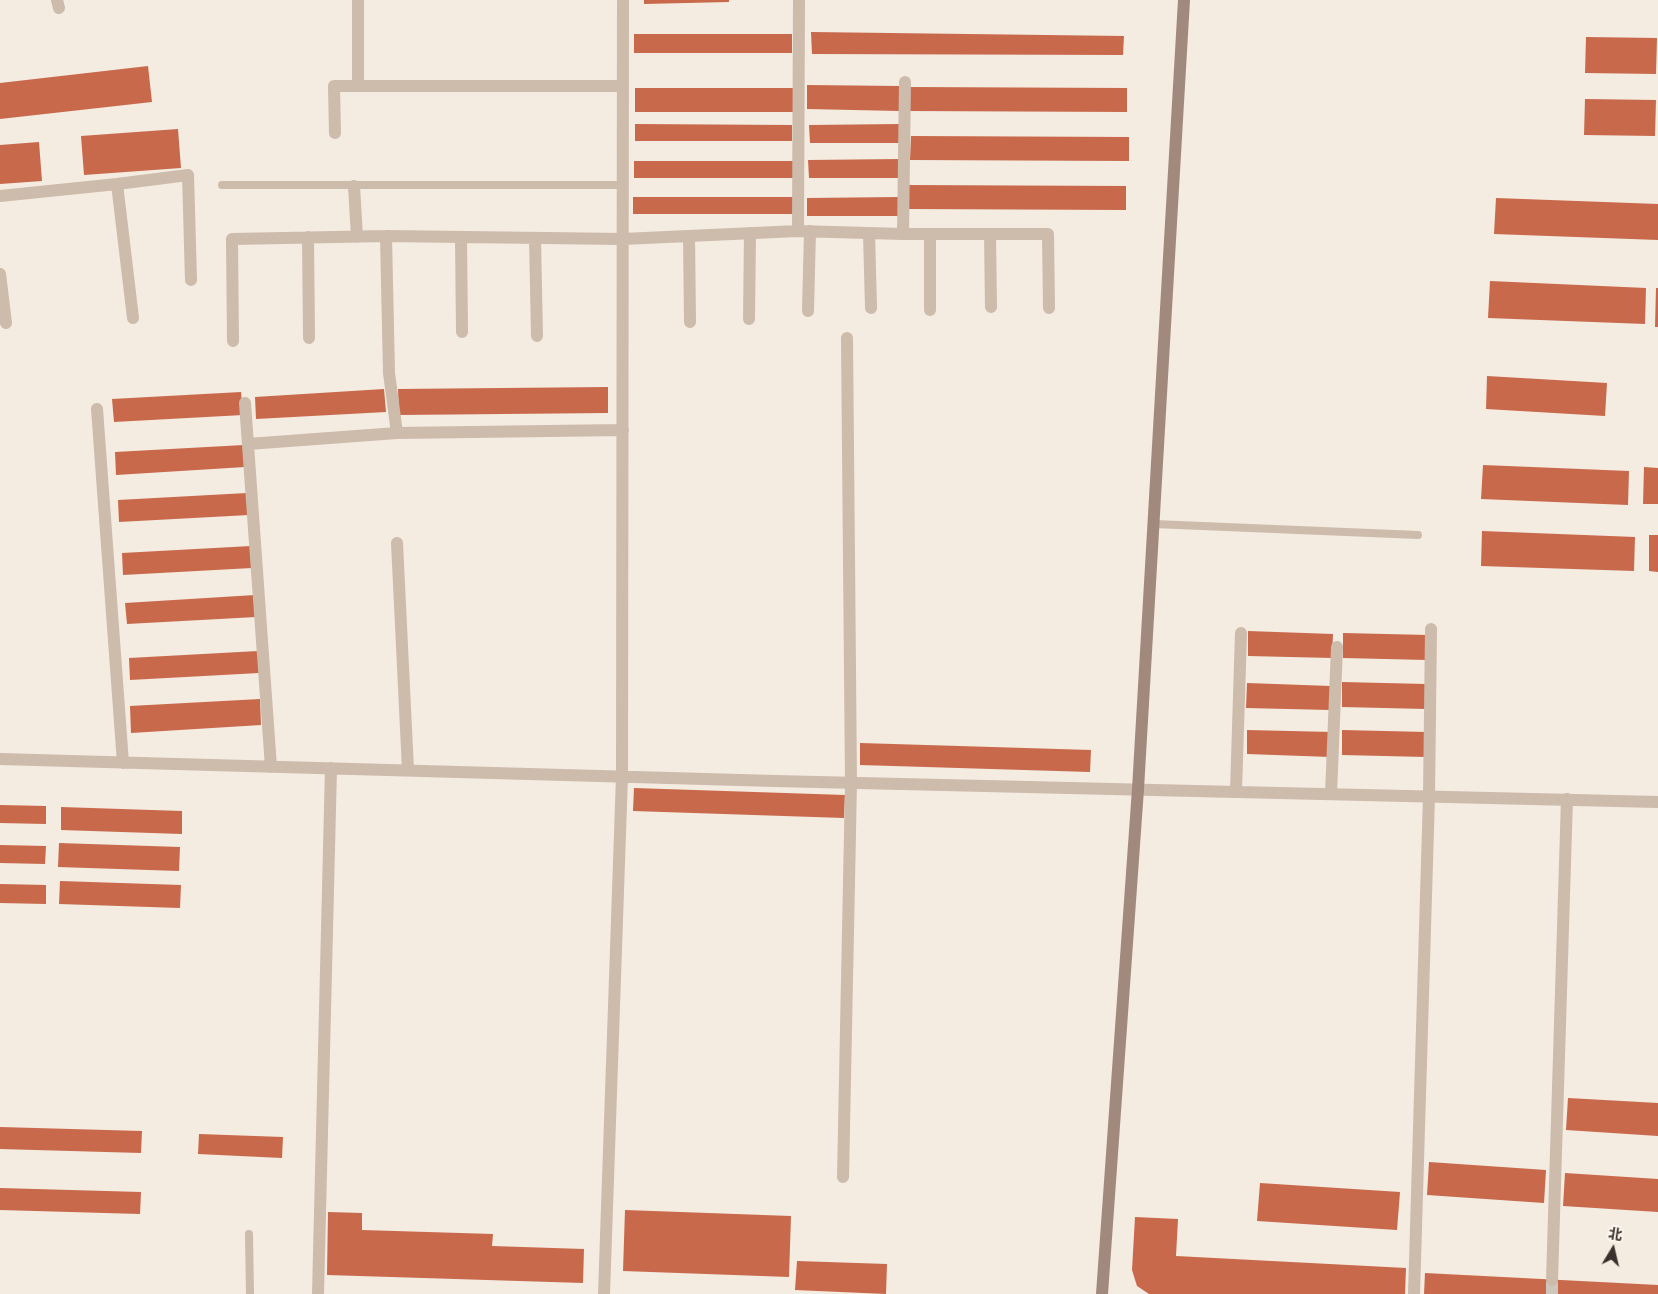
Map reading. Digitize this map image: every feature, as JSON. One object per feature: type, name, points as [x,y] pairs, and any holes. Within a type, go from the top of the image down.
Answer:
[{"type":"street","points":[[358,0],[358,86]]},
{"type":"street","points":[[604,1294],[622,776],[623,0]]},
{"type":"street","points":[[799,0],[804,231],[808,311]]},
{"type":"street","points":[[1102,1294],[1138,789],[1184,0]]},
{"type":"street","points":[[903,234],[905,82]]},
{"type":"street","points":[[335,133],[334,86],[623,86]]},
{"type":"street","points":[[0,196],[188,175],[191,280]]},
{"type":"street","points":[[117,184],[133,318]]},
{"type":"street","points":[[354,186],[356,237]]},
{"type":"street","points":[[233,341],[232,239],[386,236],[623,239],[804,231],[903,234],[1048,234],[1049,308]]},
{"type":"street","points":[[749,319],[750,233]]},
{"type":"street","points":[[869,233],[871,308]]},
{"type":"street","points":[[930,234],[930,310]]},
{"type":"street","points":[[990,234],[991,307]]},
{"type":"street","points":[[386,236],[388,373],[397,433]]},
{"type":"street","points":[[690,236],[690,322]]},
{"type":"street","points":[[461,237],[462,332]]},
{"type":"street","points":[[308,238],[309,338]]},
{"type":"street","points":[[535,238],[538,336]]},
{"type":"street","points":[[0,274],[6,323]]},
{"type":"street","points":[[843,1177],[851,783],[847,338]]},
{"type":"street","points":[[245,403],[271,767]]},
{"type":"street","points":[[97,409],[123,763]]},
{"type":"street","points":[[248,444],[397,433],[623,430]]},
{"type":"street","points":[[397,543],[408,770]]},
{"type":"street","points":[[1414,1294],[1429,796],[1431,629]]},
{"type":"street","points":[[1236,791],[1241,633]]},
{"type":"street","points":[[1332,794],[1337,647]]},
{"type":"street","points":[[0,759],[851,783],[1658,802]]},
{"type":"street","points":[[318,1294],[331,768]]},
{"type":"street","points":[[1552,1280],[1567,800]]},
{"type":"lane","points":[[222,186],[623,185]]},
{"type":"lane","points":[[1154,524],[1418,534]]},
{"type":"lane","points":[[249,1234],[250,1294]]},
{"type":"building","points":[[644,0],[729,0],[729,2],[644,4]]},
{"type":"building","points":[[811,32],[1124,36],[1123,55],[812,54]]},
{"type":"building","points":[[634,34],[792,34],[792,53],[634,53]]},
{"type":"building","points":[[1586,37],[1657,38],[1656,74],[1585,73]]},
{"type":"building","points":[[148,66],[152,102],[0,119],[0,83]]},
{"type":"building","points":[[807,85],[899,86],[899,111],[807,109]]},
{"type":"building","points":[[909,87],[1127,88],[1127,112],[909,111]]},
{"type":"building","points":[[635,88],[794,88],[794,112],[635,112]]},
{"type":"building","points":[[1585,99],[1656,100],[1655,136],[1584,135]]},
{"type":"building","points":[[635,124],[792,125],[792,141],[635,141]]},
{"type":"building","points":[[901,124],[901,143],[810,143],[809,125]]},
{"type":"building","points":[[178,129],[181,168],[84,175],[81,136]]},
{"type":"building","points":[[911,136],[1129,137],[1129,161],[910,160]]},
{"type":"building","points":[[39,142],[42,181],[0,184],[0,145]]},
{"type":"building","points":[[900,159],[900,178],[809,178],[808,160]]},
{"type":"building","points":[[634,161],[793,161],[793,178],[634,178]]},
{"type":"building","points":[[908,185],[1126,186],[1126,210],[908,209]]},
{"type":"building","points":[[633,197],[793,197],[793,214],[633,214]]},
{"type":"building","points":[[899,197],[899,216],[807,216],[807,198]]},
{"type":"building","points":[[1496,198],[1658,204],[1658,240],[1494,234]]},
{"type":"building","points":[[1490,281],[1646,288],[1645,324],[1488,318]]},
{"type":"building","points":[[1656,288],[1658,288],[1658,327],[1655,327]]},
{"type":"building","points":[[1487,376],[1607,383],[1605,416],[1486,409]]},
{"type":"building","points":[[608,387],[608,413],[399,415],[398,389]]},
{"type":"building","points":[[384,389],[386,412],[256,419],[255,397]]},
{"type":"building","points":[[241,392],[243,415],[114,422],[112,399]]},
{"type":"building","points":[[244,445],[245,467],[116,475],[115,452]]},
{"type":"building","points":[[1483,465],[1629,471],[1628,505],[1481,499]]},
{"type":"building","points":[[1644,467],[1658,468],[1658,504],[1643,504]]},
{"type":"building","points":[[247,493],[249,515],[119,522],[118,500]]},
{"type":"building","points":[[1482,531],[1635,537],[1634,571],[1481,566]]},
{"type":"building","points":[[1649,535],[1658,535],[1658,572],[1649,571]]},
{"type":"building","points":[[251,546],[252,568],[123,575],[122,553]]},
{"type":"building","points":[[255,595],[256,617],[127,624],[125,603]]},
{"type":"building","points":[[1248,631],[1333,634],[1332,658],[1248,656]]},
{"type":"building","points":[[1343,633],[1428,635],[1427,660],[1343,658]]},
{"type":"building","points":[[258,651],[259,673],[130,680],[129,658]]},
{"type":"building","points":[[1342,682],[1426,684],[1426,709],[1342,707]]},
{"type":"building","points":[[1247,683],[1331,686],[1330,710],[1246,708]]},
{"type":"building","points":[[260,699],[261,725],[131,733],[130,706]]},
{"type":"building","points":[[1247,730],[1332,732],[1331,757],[1247,754]]},
{"type":"building","points":[[1342,730],[1427,732],[1426,757],[1342,755]]},
{"type":"building","points":[[860,743],[1091,750],[1090,772],[860,765]]},
{"type":"building","points":[[634,788],[845,795],[844,818],[633,811]]},
{"type":"building","points":[[0,805],[46,806],[46,824],[0,823]]},
{"type":"building","points":[[61,807],[182,811],[182,834],[61,830]]},
{"type":"building","points":[[59,843],[180,847],[179,871],[58,867]]},
{"type":"building","points":[[0,845],[46,846],[45,864],[0,863]]},
{"type":"building","points":[[60,881],[181,885],[180,908],[59,904]]},
{"type":"building","points":[[0,884],[46,885],[46,904],[0,903]]},
{"type":"building","points":[[1568,1098],[1658,1103],[1658,1136],[1566,1130]]},
{"type":"building","points":[[0,1127],[142,1131],[141,1153],[0,1149]]},
{"type":"building","points":[[199,1134],[283,1137],[282,1158],[198,1154]]},
{"type":"building","points":[[1429,1162],[1546,1170],[1544,1203],[1427,1195]]},
{"type":"building","points":[[1565,1173],[1658,1179],[1658,1212],[1563,1206]]},
{"type":"building","points":[[1260,1183],[1400,1192],[1397,1230],[1257,1221]]},
{"type":"building","points":[[0,1188],[141,1192],[140,1214],[0,1210]]},
{"type":"building","points":[[625,1210],[791,1216],[789,1277],[623,1271]]},
{"type":"building","points":[[328,1212],[362,1213],[362,1230],[493,1234],[492,1246],[584,1249],[583,1283],[327,1275]]},
{"type":"building","points":[[1135,1217],[1178,1219],[1176,1256],[1406,1268],[1405,1294],[1149,1294],[1137,1286],[1132,1270]]},
{"type":"building","points":[[797,1261],[887,1264],[886,1294],[795,1290]]},
{"type":"building","points":[[1425,1273],[1658,1285],[1658,1294],[1424,1294]]},
{"type":"tunnel","points":[[1552,1280],[1552,1294]]}]
